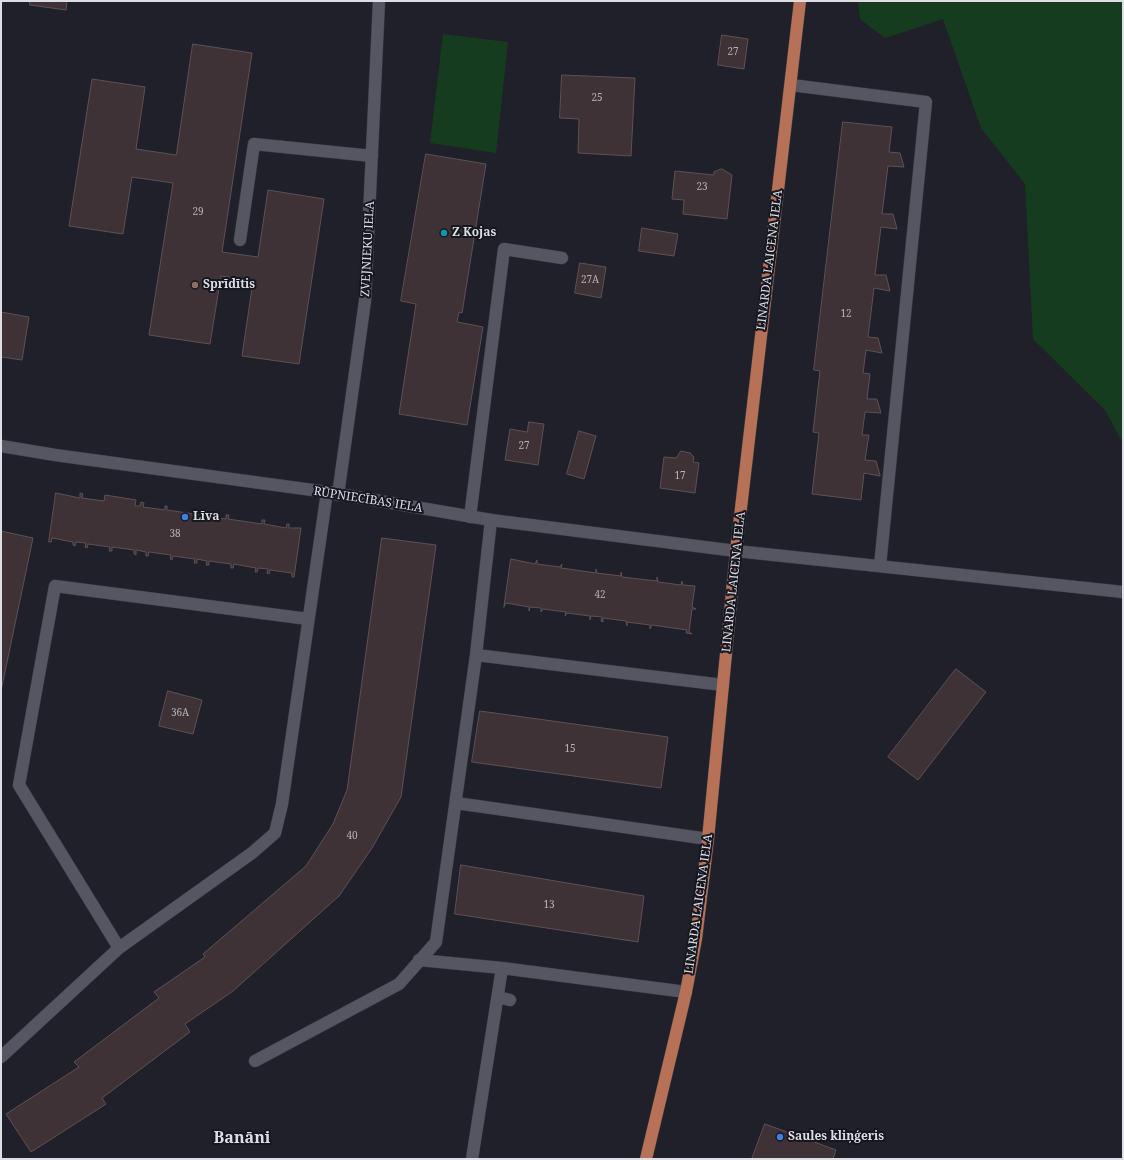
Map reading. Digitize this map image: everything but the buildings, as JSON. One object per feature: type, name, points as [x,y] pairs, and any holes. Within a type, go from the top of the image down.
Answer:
[{"type":"main road","name":"LINARDA LAICENA IELA","points":[[646,1159],[686,992],[696,939],[708,839],[736,551],[800,1]]},
{"type":"street","name":"ZVEJNIEKU IELA","points":[[1,1057],[118,948],[252,853],[275,834],[282,804],[308,618],[332,494],[365,301],[379,1]]},
{"type":"street","points":[[790,85],[926,102],[880,566]]},
{"type":"street","points":[[240,240],[254,144],[372,156]]},
{"type":"street","points":[[470,517],[504,249],[562,258]]},
{"type":"street","name":"RŪPNIECĪBAS IELA","points":[[1,446],[332,494],[491,520],[736,551],[1123,592]]},
{"type":"street","points":[[255,1061],[399,984],[436,942],[476,656],[491,520]]},
{"type":"street","points":[[118,948],[19,786],[55,586],[308,618]]},
{"type":"street","points":[[476,656],[723,685]]},
{"type":"street","points":[[456,803],[708,839]]},
{"type":"street","points":[[419,960],[502,968],[686,992]]},
{"type":"street","points":[[472,1159],[502,968]]},
{"type":"street","points":[[498,997],[510,1000]]},
{"type":"green space","points":[[858,1],[1123,1],[1123,443],[1105,410],[1033,339],[1025,184],[981,128],[943,19],[885,38],[860,19]]},
{"type":"green space","points":[[443,34],[508,42],[496,153],[430,143]]},
{"type":"place","name":"Z Kojas","points":[[444,233]]},
{"type":"place","name":"Sprīdītis","points":[[195,285]]},
{"type":"place","name":"Līva","points":[[185,517]]},
{"type":"place","name":"Saules kliņģeris","points":[[780,1137]]},
{"type":"district","name":"Banāni","points":[[242,1138]]}]
